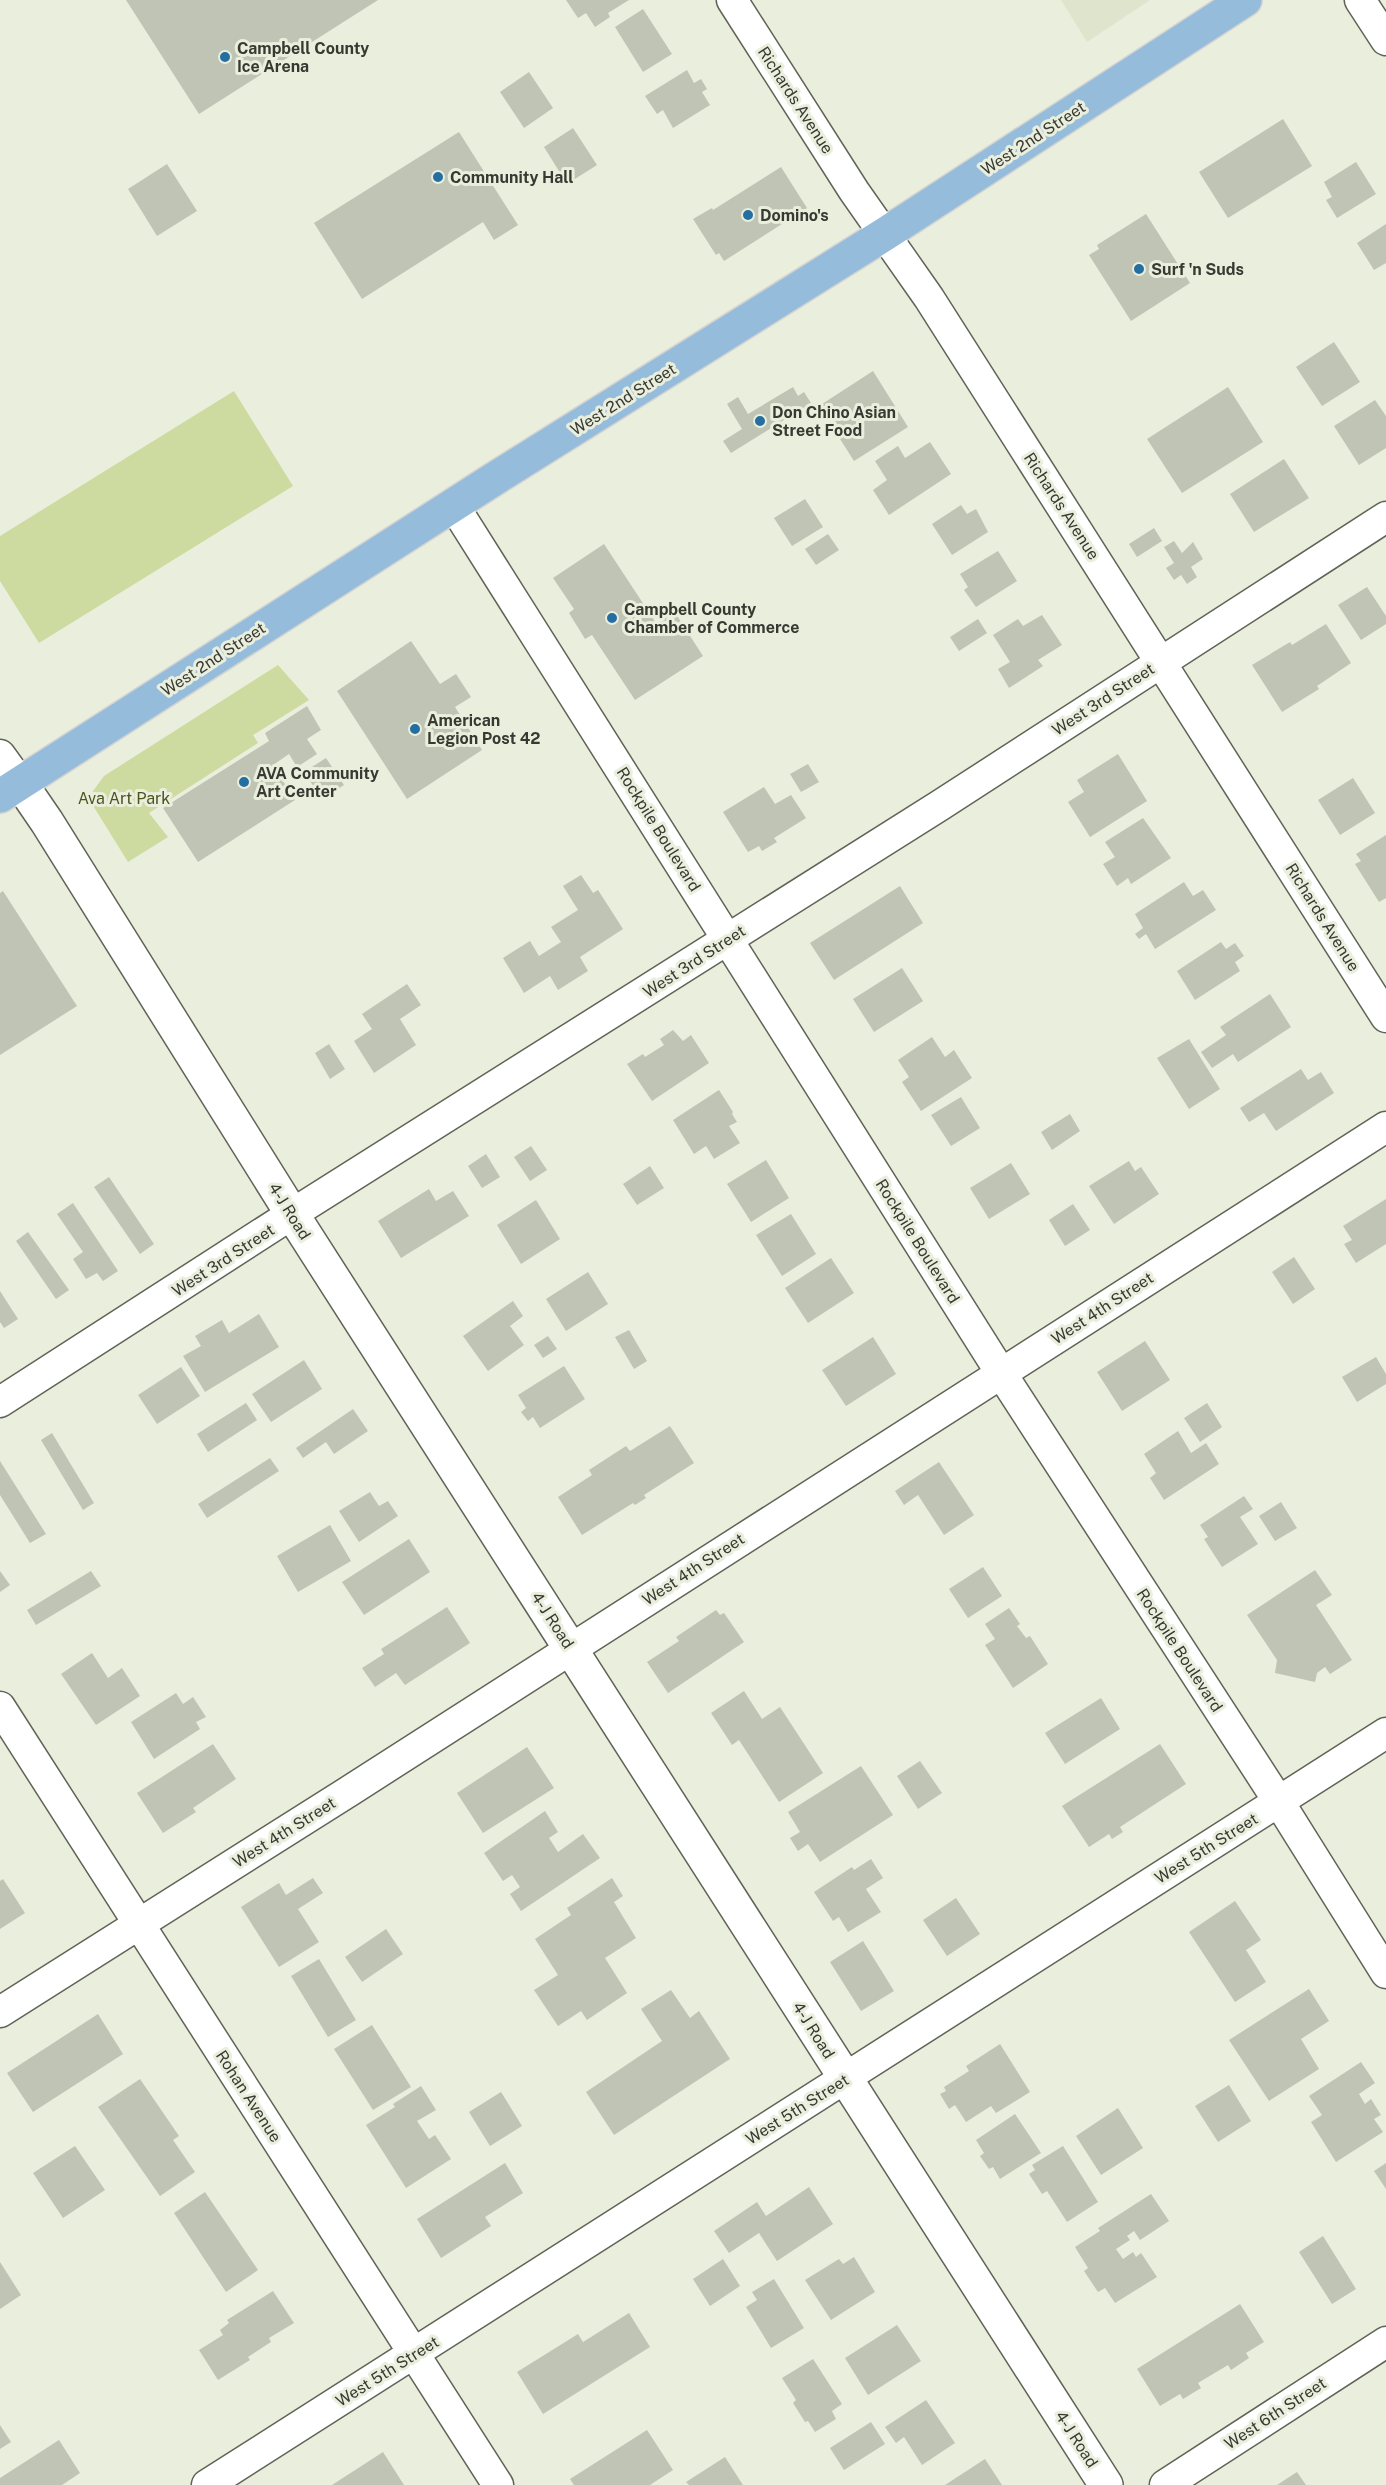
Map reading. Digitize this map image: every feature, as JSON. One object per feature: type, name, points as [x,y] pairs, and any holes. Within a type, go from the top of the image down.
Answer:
[{"type":"main road","name":"West 2nd Street","points":[[10,790],[885,234],[1245,0]]},
{"type":"main road","name":"4-J Road","points":[[10,790],[47,822],[292,1214],[1106,2485]]},
{"type":"street","name":"Richards Avenue","points":[[732,0],[854,191],[924,290],[1162,661],[1386,1017]]},
{"type":"street","points":[[1360,0],[1386,40]]},
{"type":"street","name":"Rockpile Boulevard","points":[[454,506],[1001,1373],[1279,1802],[1386,1973]]},
{"type":"street","name":"West 3rd Street","points":[[0,1402],[292,1214],[939,806],[1386,517]]},
{"type":"street","name":"4-J Road","points":[[0,755],[10,790]]},
{"type":"street","name":"West 4th Street","points":[[0,2012],[351,1790],[1386,1126]]},
{"type":"street","name":"Rohan Avenue","points":[[0,1707],[498,2485]]},
{"type":"street","name":"West 5th Street","points":[[207,2485],[1386,1733]]},
{"type":"street","name":"West 6th Street","points":[[1165,2485],[1386,2342]]},
{"type":"shaded area","points":[[1061,0],[1150,0],[1087,42]]},
{"type":"green space","points":[[234,391],[293,486],[39,643],[0,581],[0,536]]},
{"type":"green space","name":"Ava Art Park","points":[[278,665],[309,700],[253,735],[258,743],[149,813],[168,837],[128,862],[92,804],[93,791],[104,776]]},
{"type":"building","name":"Campbell County Ice Arena","points":[[126,0],[378,0],[199,114]]},
{"type":"building","points":[[566,0],[629,0],[608,13],[610,17],[595,27],[586,13],[578,18]]},
{"type":"building","points":[[643,9],[672,54],[643,72],[615,27]]},
{"type":"building","points":[[687,70],[694,83],[701,79],[707,89],[702,92],[710,105],[673,128],[663,110],[657,114],[645,96]]},
{"type":"building","points":[[529,72],[553,108],[524,128],[500,92]]},
{"type":"building","points":[[1283,119],[1312,166],[1228,218],[1199,172]]},
{"type":"building","points":[[573,128],[597,165],[567,184],[544,147]]},
{"type":"building","name":"Community Hall","points":[[459,132],[518,225],[494,240],[483,222],[362,299],[314,223]]},
{"type":"building","points":[[1356,162],[1376,194],[1337,218],[1326,200],[1332,197],[1324,182]]},
{"type":"building","points":[[167,164],[197,211],[157,236],[128,189]]},
{"type":"building","name":"Domino's","points":[[781,167],[807,208],[724,261],[719,253],[716,255],[693,219],[712,208],[713,210]]},
{"type":"building","name":"Surf 'n Suds","points":[[1146,214],[1190,283],[1131,321],[1089,255],[1099,249],[1097,245]]},
{"type":"building","points":[[1386,224],[1386,263],[1374,270],[1357,243]]},
{"type":"building","points":[[1334,342],[1360,382],[1322,406],[1296,367]]},
{"type":"building","points":[[873,371],[908,427],[854,461],[819,406]]},
{"type":"building","name":"Don Chino Asian Street Food","points":[[793,387],[798,396],[804,392],[811,403],[731,453],[723,441],[742,429],[727,404],[738,397],[748,414]]},
{"type":"building","points":[[1228,387],[1263,442],[1182,493],[1147,439]]},
{"type":"building","points":[[1375,400],[1386,416],[1386,448],[1359,465],[1334,426]]},
{"type":"building","points":[[930,442],[951,474],[889,515],[873,490],[887,480],[875,461],[898,446],[905,458]]},
{"type":"building","points":[[1284,459],[1309,498],[1254,532],[1230,494]]},
{"type":"building","points":[[805,499],[823,527],[792,546],[774,518]]},
{"type":"building","points":[[961,505],[967,514],[976,509],[988,532],[952,555],[932,524]]},
{"type":"building","points":[[1154,528],[1162,541],[1137,557],[1129,544]]},
{"type":"building","points":[[828,534],[839,550],[816,565],[805,549]]},
{"type":"building","points":[[1174,541],[1182,553],[1193,542],[1203,559],[1191,567],[1197,577],[1187,584],[1181,575],[1174,580],[1166,568],[1174,563],[1164,547]]},
{"type":"building","name":"Campbell County Chamber of Commerce","points":[[604,544],[656,623],[674,611],[703,656],[635,700],[592,635],[585,639],[569,613],[574,609],[553,578]]},
{"type":"building","points":[[998,551],[1017,581],[976,607],[964,590],[968,587],[960,574]]},
{"type":"building","points":[[1367,587],[1386,616],[1386,624],[1361,640],[1338,605]]},
{"type":"building","points":[[1042,615],[1062,645],[1038,660],[1043,666],[1009,688],[998,669],[1010,662],[993,635],[1018,619],[1023,626]]},
{"type":"building","points":[[978,619],[987,633],[959,651],[950,637]]},
{"type":"building","points":[[1326,624],[1351,663],[1317,686],[1319,689],[1282,712],[1252,665],[1290,642],[1292,645]]},
{"type":"building","name":"American Legion Post 42","points":[[411,641],[440,684],[456,674],[471,697],[455,707],[482,750],[407,799],[337,691]]},
{"type":"building","name":"AVA Community Art Center","points":[[307,706],[321,730],[307,739],[317,754],[297,767],[289,754],[273,765],[295,800],[198,862],[163,808],[269,741],[265,733]]},
{"type":"building","points":[[1118,754],[1147,801],[1090,837],[1068,802],[1084,792],[1077,780]]},
{"type":"building","points":[[326,758],[344,785],[322,799],[304,772]]},
{"type":"building","points":[[808,764],[819,782],[801,792],[790,774]]},
{"type":"building","points":[[1353,778],[1375,813],[1340,835],[1318,800]]},
{"type":"building","points":[[764,787],[775,804],[791,795],[806,818],[774,838],[777,842],[762,851],[759,846],[748,852],[723,812]]},
{"type":"building","points":[[1143,818],[1171,858],[1131,884],[1128,878],[1117,886],[1103,864],[1115,857],[1105,842]]},
{"type":"building","points":[[1386,835],[1386,898],[1379,902],[1355,864],[1361,861],[1356,854]]},
{"type":"building","points":[[581,875],[593,893],[598,890],[623,929],[580,957],[588,971],[558,990],[550,976],[524,993],[503,958],[530,941],[539,956],[561,942],[551,927],[578,910],[563,886]]},
{"type":"building","points":[[1184,882],[1193,896],[1203,890],[1216,910],[1155,949],[1146,934],[1139,939],[1135,934],[1143,928],[1135,914]]},
{"type":"building","points":[[900,886],[923,923],[834,980],[810,943]]},
{"type":"building","points":[[3,891],[77,1006],[0,1055],[0,893]]},
{"type":"building","points":[[1221,942],[1226,949],[1235,943],[1244,956],[1235,962],[1240,971],[1195,1000],[1177,971]]},
{"type":"building","points":[[902,968],[923,1001],[874,1032],[853,999]]},
{"type":"building","points":[[407,984],[421,1005],[400,1019],[416,1045],[374,1073],[354,1041],[372,1029],[362,1014]]},
{"type":"building","points":[[1270,994],[1291,1027],[1238,1062],[1233,1054],[1212,1068],[1201,1052],[1226,1035],[1220,1027]]},
{"type":"building","points":[[673,1030],[683,1041],[691,1035],[709,1063],[652,1101],[627,1064],[643,1054],[645,1057],[664,1045],[660,1039]]},
{"type":"building","points":[[932,1037],[945,1057],[954,1050],[972,1078],[921,1111],[902,1082],[909,1077],[898,1060]]},
{"type":"building","points":[[1189,1039],[1220,1089],[1189,1109],[1157,1058]]},
{"type":"building","points":[[329,1044],[345,1069],[330,1079],[315,1053]]},
{"type":"building","points":[[1301,1069],[1308,1080],[1321,1072],[1334,1093],[1276,1131],[1264,1113],[1249,1122],[1240,1108]]},
{"type":"building","points":[[719,1090],[737,1122],[729,1126],[740,1143],[714,1159],[706,1146],[694,1154],[673,1120]]},
{"type":"building","points":[[961,1097],[980,1128],[951,1146],[931,1115]]},
{"type":"building","points":[[1070,1114],[1080,1131],[1052,1150],[1041,1132]]},
{"type":"building","points":[[531,1146],[547,1170],[530,1181],[514,1157]]},
{"type":"building","points":[[486,1154],[500,1177],[482,1188],[468,1166]]},
{"type":"building","points":[[766,1160],[789,1198],[751,1222],[727,1184]]},
{"type":"building","points":[[1129,1161],[1135,1171],[1141,1167],[1159,1194],[1114,1224],[1089,1186]]},
{"type":"building","points":[[1011,1163],[1030,1194],[989,1219],[970,1188]]},
{"type":"building","points":[[650,1166],[664,1188],[637,1205],[623,1184]]},
{"type":"building","points":[[109,1177],[154,1244],[140,1254],[94,1187]]},
{"type":"building","points":[[429,1189],[436,1201],[453,1191],[469,1216],[401,1258],[378,1221]]},
{"type":"building","points":[[1386,1199],[1386,1244],[1356,1263],[1344,1244],[1352,1240],[1343,1226]]},
{"type":"building","points":[[536,1200],[560,1239],[521,1264],[497,1225]]},
{"type":"building","points":[[73,1203],[118,1271],[103,1281],[97,1273],[86,1279],[73,1259],[83,1252],[57,1214]]},
{"type":"building","points":[[1073,1204],[1090,1230],[1065,1246],[1049,1220]]},
{"type":"building","points":[[791,1214],[816,1254],[782,1276],[756,1235]]},
{"type":"building","points":[[28,1232],[69,1290],[56,1299],[16,1241]]},
{"type":"building","points":[[1294,1257],[1315,1289],[1293,1304],[1272,1272]]},
{"type":"building","points":[[831,1258],[854,1293],[808,1323],[785,1288]]},
{"type":"building","points":[[588,1272],[608,1304],[566,1331],[546,1299]]},
{"type":"building","points":[[0,1291],[18,1319],[4,1328],[0,1322]]},
{"type":"building","points":[[513,1301],[523,1316],[510,1326],[524,1345],[488,1371],[463,1336]]},
{"type":"building","points":[[259,1314],[279,1347],[205,1392],[183,1356],[201,1346],[195,1336],[222,1320],[229,1333]]},
{"type":"building","points":[[629,1330],[647,1361],[634,1369],[615,1337]]},
{"type":"building","points":[[548,1336],[557,1349],[543,1358],[534,1345]]},
{"type":"building","points":[[873,1337],[896,1374],[846,1406],[822,1370]]},
{"type":"building","points":[[1145,1341],[1170,1380],[1122,1411],[1097,1372]]},
{"type":"building","points":[[1376,1357],[1386,1374],[1386,1384],[1357,1402],[1342,1377]]},
{"type":"building","points":[[304,1360],[322,1389],[271,1422],[252,1394]]},
{"type":"building","points":[[564,1366],[585,1399],[540,1428],[533,1417],[528,1421],[521,1412],[526,1408],[518,1395]]},
{"type":"building","points":[[181,1367],[200,1396],[157,1424],[138,1395]]},
{"type":"building","points":[[246,1403],[257,1420],[208,1452],[197,1434]]},
{"type":"building","points":[[1207,1403],[1222,1427],[1200,1442],[1184,1418]]},
{"type":"building","points":[[353,1409],[368,1431],[334,1454],[326,1442],[303,1458],[296,1448]]},
{"type":"building","points":[[670,1426],[694,1463],[644,1495],[646,1498],[635,1505],[633,1503],[582,1535],[558,1497],[592,1475],[589,1470],[626,1446],[630,1451]]},
{"type":"building","points":[[1178,1431],[1191,1453],[1206,1443],[1219,1464],[1164,1500],[1150,1478],[1156,1473],[1144,1454]]},
{"type":"building","points":[[52,1433],[94,1503],[83,1510],[41,1440]]},
{"type":"building","points":[[270,1458],[279,1471],[207,1518],[198,1504]]},
{"type":"building","points":[[0,1461],[46,1534],[30,1543],[0,1495]]},
{"type":"building","points":[[939,1462],[974,1515],[944,1535],[918,1495],[904,1505],[895,1491]]},
{"type":"building","points":[[370,1492],[379,1506],[388,1501],[398,1516],[359,1542],[339,1511]]},
{"type":"building","points":[[1244,1496],[1253,1509],[1240,1517],[1258,1544],[1222,1567],[1204,1539],[1208,1537],[1200,1525]]},
{"type":"building","points":[[1281,1502],[1297,1528],[1275,1541],[1259,1516]]},
{"type":"building","points":[[330,1525],[351,1561],[298,1592],[277,1556]]},
{"type":"building","points":[[409,1539],[430,1572],[364,1615],[342,1582]]},
{"type":"building","points":[[983,1567],[1002,1596],[968,1618],[949,1589]]},
{"type":"building","points":[[1315,1570],[1332,1595],[1316,1605],[1352,1660],[1330,1674],[1325,1667],[1317,1673],[1315,1682],[1275,1673],[1277,1660],[1247,1615]]},
{"type":"building","points":[[0,1571],[10,1585],[0,1592]]},
{"type":"building","points":[[91,1571],[101,1586],[36,1625],[27,1610]]},
{"type":"building","points":[[447,1607],[470,1643],[405,1685],[396,1673],[375,1687],[362,1668],[384,1654],[381,1649]]},
{"type":"building","points":[[1009,1608],[1020,1624],[1017,1626],[1026,1638],[1030,1636],[1048,1664],[1013,1688],[985,1645],[995,1639],[985,1624]]},
{"type":"building","points":[[716,1610],[720,1615],[724,1613],[744,1642],[668,1693],[647,1662],[679,1641],[676,1637]]},
{"type":"building","points":[[92,1653],[108,1678],[122,1668],[140,1696],[96,1725],[61,1674]]},
{"type":"building","points":[[744,1691],[762,1719],[780,1707],[823,1773],[779,1802],[739,1740],[732,1745],[711,1713]]},
{"type":"building","points":[[176,1693],[183,1704],[193,1697],[206,1717],[196,1722],[200,1729],[154,1759],[131,1722]]},
{"type":"building","points":[[1101,1698],[1120,1729],[1065,1764],[1045,1733]]},
{"type":"building","points":[[213,1744],[236,1779],[193,1808],[196,1812],[163,1833],[137,1793]]},
{"type":"building","points":[[1160,1744],[1186,1784],[1120,1827],[1123,1832],[1112,1839],[1109,1834],[1089,1847],[1062,1806]]},
{"type":"building","points":[[527,1747],[554,1788],[483,1833],[457,1793]]},
{"type":"building","points":[[920,1761],[942,1793],[918,1809],[897,1776]]},
{"type":"building","points":[[861,1766],[893,1815],[820,1862],[808,1844],[798,1851],[790,1838],[800,1832],[788,1812]]},
{"type":"building","points":[[545,1811],[558,1832],[549,1838],[558,1852],[583,1834],[600,1858],[521,1911],[510,1894],[520,1887],[512,1875],[503,1881],[484,1853]]},
{"type":"building","points":[[871,1859],[883,1878],[866,1889],[881,1912],[848,1932],[839,1917],[833,1921],[814,1892],[852,1867],[854,1870]]},
{"type":"building","points":[[313,1878],[323,1893],[298,1909],[319,1942],[279,1967],[241,1907],[279,1883],[286,1895]]},
{"type":"building","points":[[612,1878],[623,1896],[614,1902],[636,1938],[605,1958],[627,1993],[587,2020],[581,2011],[558,2026],[534,1990],[558,1975],[535,1939],[571,1915],[567,1908]]},
{"type":"building","points":[[3,1879],[25,1913],[0,1929],[0,1881]]},
{"type":"building","points":[[956,1898],[980,1934],[947,1956],[923,1920]]},
{"type":"building","points":[[1235,1901],[1261,1940],[1246,1950],[1266,1982],[1235,2002],[1189,1932]]},
{"type":"building","points":[[386,1929],[403,1954],[362,1982],[345,1957]]},
{"type":"building","points":[[863,1941],[894,1991],[861,2011],[830,1962]]},
{"type":"building","points":[[319,1959],[356,2020],[328,2037],[291,1976]]},
{"type":"building","points":[[1309,1989],[1329,2021],[1301,2039],[1319,2069],[1269,2101],[1229,2040]]},
{"type":"building","points":[[671,1990],[690,2018],[699,2011],[730,2059],[614,2135],[586,2092],[662,2041],[641,2009]]},
{"type":"building","points":[[98,2014],[123,2054],[33,2112],[7,2073]]},
{"type":"building","points":[[372,2025],[411,2087],[373,2110],[334,2049]]},
{"type":"building","points":[[1000,2044],[1030,2092],[996,2113],[991,2106],[966,2122],[955,2105],[949,2109],[940,2094],[946,2091],[944,2087],[969,2071],[966,2066]]},
{"type":"building","points":[[1361,2062],[1375,2083],[1359,2094],[1365,2104],[1371,2099],[1381,2115],[1374,2119],[1383,2132],[1336,2162],[1311,2122],[1322,2115],[1309,2096]]},
{"type":"building","points":[[140,2079],[179,2136],[173,2140],[195,2172],[160,2196],[98,2107]]},
{"type":"building","points":[[1229,2085],[1251,2121],[1218,2142],[1195,2106]]},
{"type":"building","points":[[421,2086],[436,2110],[417,2121],[429,2139],[435,2135],[451,2159],[406,2188],[366,2125],[395,2107],[393,2104]]},
{"type":"building","points":[[501,2092],[522,2126],[490,2146],[469,2112]]},
{"type":"building","points":[[1118,2108],[1143,2148],[1101,2175],[1076,2136]]},
{"type":"building","points":[[1015,2114],[1041,2153],[1000,2179],[993,2167],[989,2169],[980,2156],[984,2153],[976,2140]]},
{"type":"building","points":[[75,2146],[105,2190],[63,2218],[33,2173]]},
{"type":"building","points":[[1063,2146],[1098,2202],[1067,2222],[1047,2191],[1042,2194],[1029,2174],[1035,2170],[1032,2165]]},
{"type":"building","points":[[505,2163],[523,2193],[485,2217],[491,2226],[441,2258],[417,2219]]},
{"type":"building","points":[[1386,2163],[1386,2189],[1374,2171]]},
{"type":"building","points":[[809,2187],[833,2224],[777,2261],[759,2233],[729,2253],[714,2231],[757,2202],[766,2216]]},
{"type":"building","points":[[205,2192],[258,2270],[226,2292],[174,2213]]},
{"type":"building","points":[[1151,2194],[1169,2221],[1140,2240],[1134,2231],[1127,2236],[1130,2240],[1116,2249],[1123,2259],[1133,2252],[1136,2257],[1141,2253],[1157,2277],[1115,2303],[1105,2288],[1098,2292],[1084,2271],[1088,2268],[1075,2247],[1100,2231],[1098,2228]]},
{"type":"building","points":[[1323,2236],[1356,2289],[1332,2304],[1299,2252]]},
{"type":"building","points":[[854,2257],[875,2292],[831,2320],[805,2280],[839,2259],[843,2264]]},
{"type":"building","points":[[723,2259],[740,2286],[710,2306],[693,2279]]},
{"type":"building","points":[[0,2262],[21,2295],[0,2309]]},
{"type":"building","points":[[774,2279],[804,2328],[771,2348],[746,2307],[757,2300],[752,2292]]},
{"type":"building","points":[[273,2291],[294,2323],[269,2338],[271,2342],[248,2357],[250,2360],[218,2380],[199,2350],[223,2335],[220,2330],[229,2323],[227,2320]]},
{"type":"building","points":[[1240,2304],[1264,2342],[1246,2353],[1249,2358],[1231,2370],[1228,2365],[1198,2383],[1201,2388],[1183,2399],[1180,2394],[1160,2406],[1137,2369]]},
{"type":"building","points":[[629,2313],[650,2347],[543,2414],[517,2372],[578,2334],[583,2342]]},
{"type":"building","points":[[897,2325],[921,2361],[868,2395],[845,2358]]},
{"type":"building","points":[[813,2359],[842,2404],[832,2411],[836,2419],[815,2432],[808,2421],[805,2422],[793,2403],[796,2400],[782,2378]]},
{"type":"building","points":[[926,2400],[955,2443],[922,2465],[904,2437],[896,2443],[885,2427]]},
{"type":"building","points":[[871,2422],[885,2444],[844,2470],[830,2448]]},
{"type":"building","points":[[0,2425],[11,2442],[0,2449]]},
{"type":"building","points":[[647,2430],[673,2470],[650,2485],[574,2485],[570,2479]]},
{"type":"building","points":[[59,2440],[80,2473],[62,2485],[0,2485],[0,2478]]},
{"type":"building","points":[[383,2452],[404,2485],[332,2485]]},
{"type":"building","points":[[725,2457],[743,2485],[689,2485],[686,2482]]},
{"type":"building","points":[[985,2459],[1002,2485],[945,2485]]},
{"type":"building","points":[[1297,2472],[1306,2485],[1277,2485]]},
{"type":"place","name":"Campbell County Ice Arena","points":[[225,57]]},
{"type":"place","name":"Community Hall","points":[[438,177]]},
{"type":"place","name":"Domino's","points":[[748,215]]},
{"type":"place","name":"Surf 'n Suds","points":[[1139,269]]},
{"type":"place","name":"Don Chino Asian Street Food","points":[[760,421]]},
{"type":"place","name":"Campbell County Chamber of Commerce","points":[[612,618]]},
{"type":"place","name":"American Legion Post 42","points":[[415,729]]},
{"type":"place","name":"AVA Community Art Center","points":[[244,782]]}]
